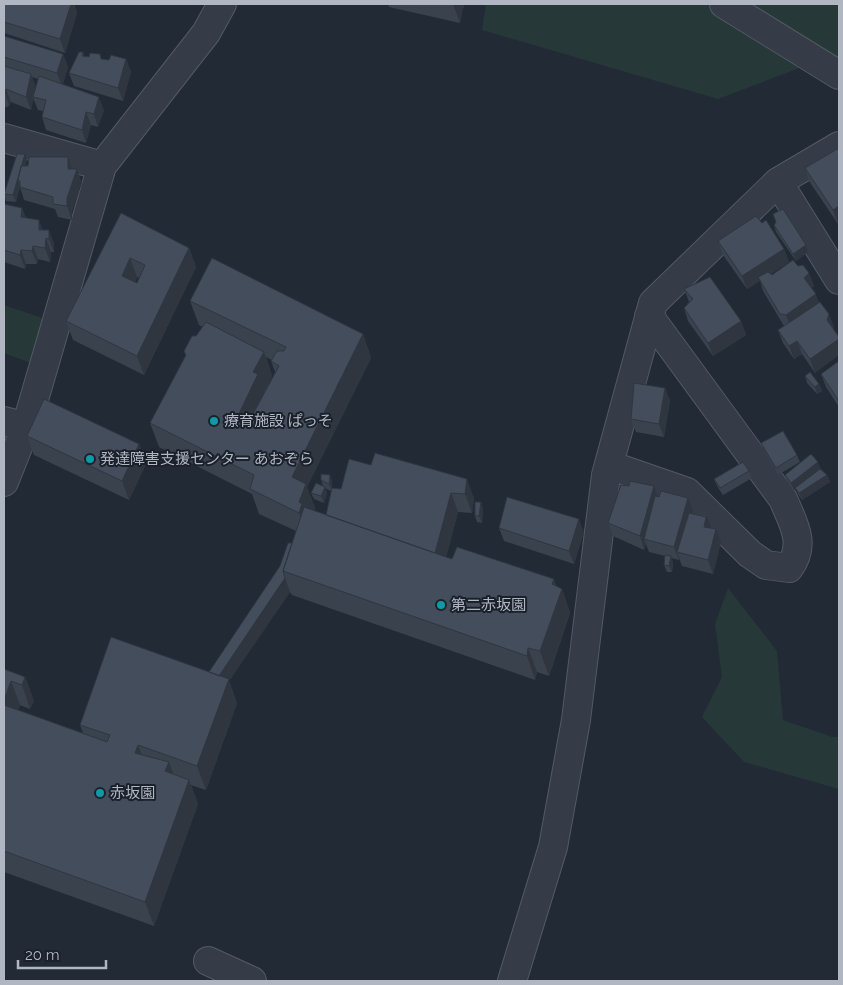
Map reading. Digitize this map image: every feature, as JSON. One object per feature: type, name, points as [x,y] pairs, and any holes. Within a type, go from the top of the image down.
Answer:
[{"type":"street","points":[[4,482],[15,424],[102,166],[206,33],[222,4]]},
{"type":"street","points":[[724,4],[839,75]]},
{"type":"street","points":[[4,138],[102,166]]},
{"type":"street","points":[[512,981],[553,848],[576,720],[609,465],[653,303],[778,182],[839,146]]},
{"type":"street","points":[[778,182],[839,280]]},
{"type":"street","points":[[609,465],[687,492],[750,554],[766,565],[790,568],[797,558],[798,533],[783,499],[650,316]]},
{"type":"street","points":[[208,961],[252,981]]},
{"type":"shaded area","points":[[486,4],[713,4],[807,65],[718,99],[482,30]]},
{"type":"shaded area","points":[[728,4],[839,4],[839,65]]},
{"type":"shaded area","points":[[4,305],[48,320],[36,365],[4,353]]},
{"type":"shaded area","points":[[728,588],[777,651],[783,720],[832,737],[839,737],[839,789],[744,762],[702,717],[722,677],[715,624]]},
{"type":"building","points":[[4,4],[71,4],[60,39],[4,22]]},
{"type":"building","points":[[4,36],[63,54],[57,73],[4,57]]},
{"type":"building","points":[[79,52],[83,52],[82,56],[89,57],[90,53],[100,54],[101,59],[109,60],[111,55],[126,59],[118,88],[69,73]]},
{"type":"building","points":[[4,66],[31,74],[26,97],[6,89],[4,93]]},
{"type":"building","points":[[39,76],[99,97],[94,114],[86,112],[82,130],[42,117],[46,100],[33,97]]},
{"type":"building","points":[[839,148],[839,206],[833,210],[805,168]]},
{"type":"building","points":[[17,154],[25,154],[13,195],[4,194]]},
{"type":"building","points":[[29,157],[68,157],[68,169],[77,169],[67,198],[67,206],[53,204],[53,197],[20,187],[20,181],[18,180],[21,166],[28,166]]},
{"type":"building","points":[[4,204],[22,208],[21,217],[39,220],[39,230],[49,230],[49,239],[46,238],[45,248],[33,246],[32,251],[21,250],[20,255],[4,250]]},
{"type":"building","points":[[783,209],[806,245],[793,254],[774,225],[776,222],[773,214]]},
{"type":"building","points":[[121,213],[189,248],[137,356],[66,321]],"holes":[[[130,258],[145,265],[137,283],[122,276]]]},
{"type":"building","points":[[756,216],[762,223],[766,220],[784,249],[742,276],[718,241]]},
{"type":"building","name":"療育施設 ぱっそ","points":[[212,258],[363,334],[292,477],[306,484],[299,502],[302,504],[299,513],[250,489],[254,475],[150,423],[186,355],[184,351],[192,336],[196,336],[206,322],[264,352],[253,372],[258,374],[236,420],[247,425],[279,366],[271,361],[277,351],[284,351],[286,347],[190,301]]},
{"type":"building","points":[[793,260],[798,266],[803,265],[809,273],[804,278],[816,294],[786,315],[780,314],[758,277],[768,272],[772,275]]},
{"type":"building","points":[[710,277],[741,321],[708,343],[684,308],[693,299],[684,289]]},
{"type":"building","points":[[820,302],[829,314],[827,320],[839,339],[810,359],[797,341],[789,346],[778,330]]},
{"type":"building","points":[[839,361],[839,401],[821,374]]},
{"type":"building","points":[[810,372],[819,384],[815,387],[805,376]]},
{"type":"building","points":[[634,383],[665,388],[659,424],[631,419]]},
{"type":"building","points":[[44,399],[139,444],[122,481],[27,436]]},
{"type":"building","points":[[783,431],[797,455],[776,468],[761,443]]},
{"type":"building","points":[[375,453],[467,479],[465,494],[451,493],[435,553],[326,515],[332,488],[341,489],[349,459],[371,465]]},
{"type":"building","points":[[811,454],[818,462],[791,483],[785,475]]},
{"type":"building","points":[[743,462],[749,471],[720,488],[714,479]]},
{"type":"building","points":[[820,469],[827,475],[799,493],[795,488]]},
{"type":"building","points":[[321,474],[330,475],[329,484],[321,480]]},
{"type":"building","points":[[630,481],[654,486],[640,536],[608,523],[621,485],[629,486]]},
{"type":"building","points":[[316,483],[325,487],[321,496],[311,493]]},
{"type":"building","points":[[661,491],[688,498],[674,547],[644,539],[655,496],[659,497]]},
{"type":"building","points":[[507,497],[579,519],[569,551],[499,528]]},
{"type":"building","points":[[475,502],[481,502],[479,516],[475,516]]},
{"type":"building","name":"第二赤坂園","points":[[304,507],[452,559],[457,547],[554,579],[552,584],[562,589],[540,651],[528,648],[527,656],[283,571]]},
{"type":"building","points":[[689,513],[706,517],[704,527],[716,529],[708,560],[677,552]]},
{"type":"building","points":[[288,543],[292,543],[283,571],[285,578],[219,676],[209,672],[280,566]]},
{"type":"building","points":[[665,555],[671,556],[669,566],[664,565]]},
{"type":"building","name":"赤坂園","points":[[111,637],[229,679],[197,766],[138,745],[135,753],[169,762],[165,771],[189,780],[145,902],[4,851],[4,705],[107,742],[110,735],[80,725]]},
{"type":"building","points":[[4,669],[25,677],[22,685],[11,681],[4,700]]},
{"type":"place","name":"療育施設 ぱっそ","points":[[214,421]]},
{"type":"place","name":"発達障害支援センター あおぞら","points":[[90,459]]},
{"type":"place","name":"第二赤坂園","points":[[441,605]]},
{"type":"place","name":"赤坂園","points":[[100,793]]}]
